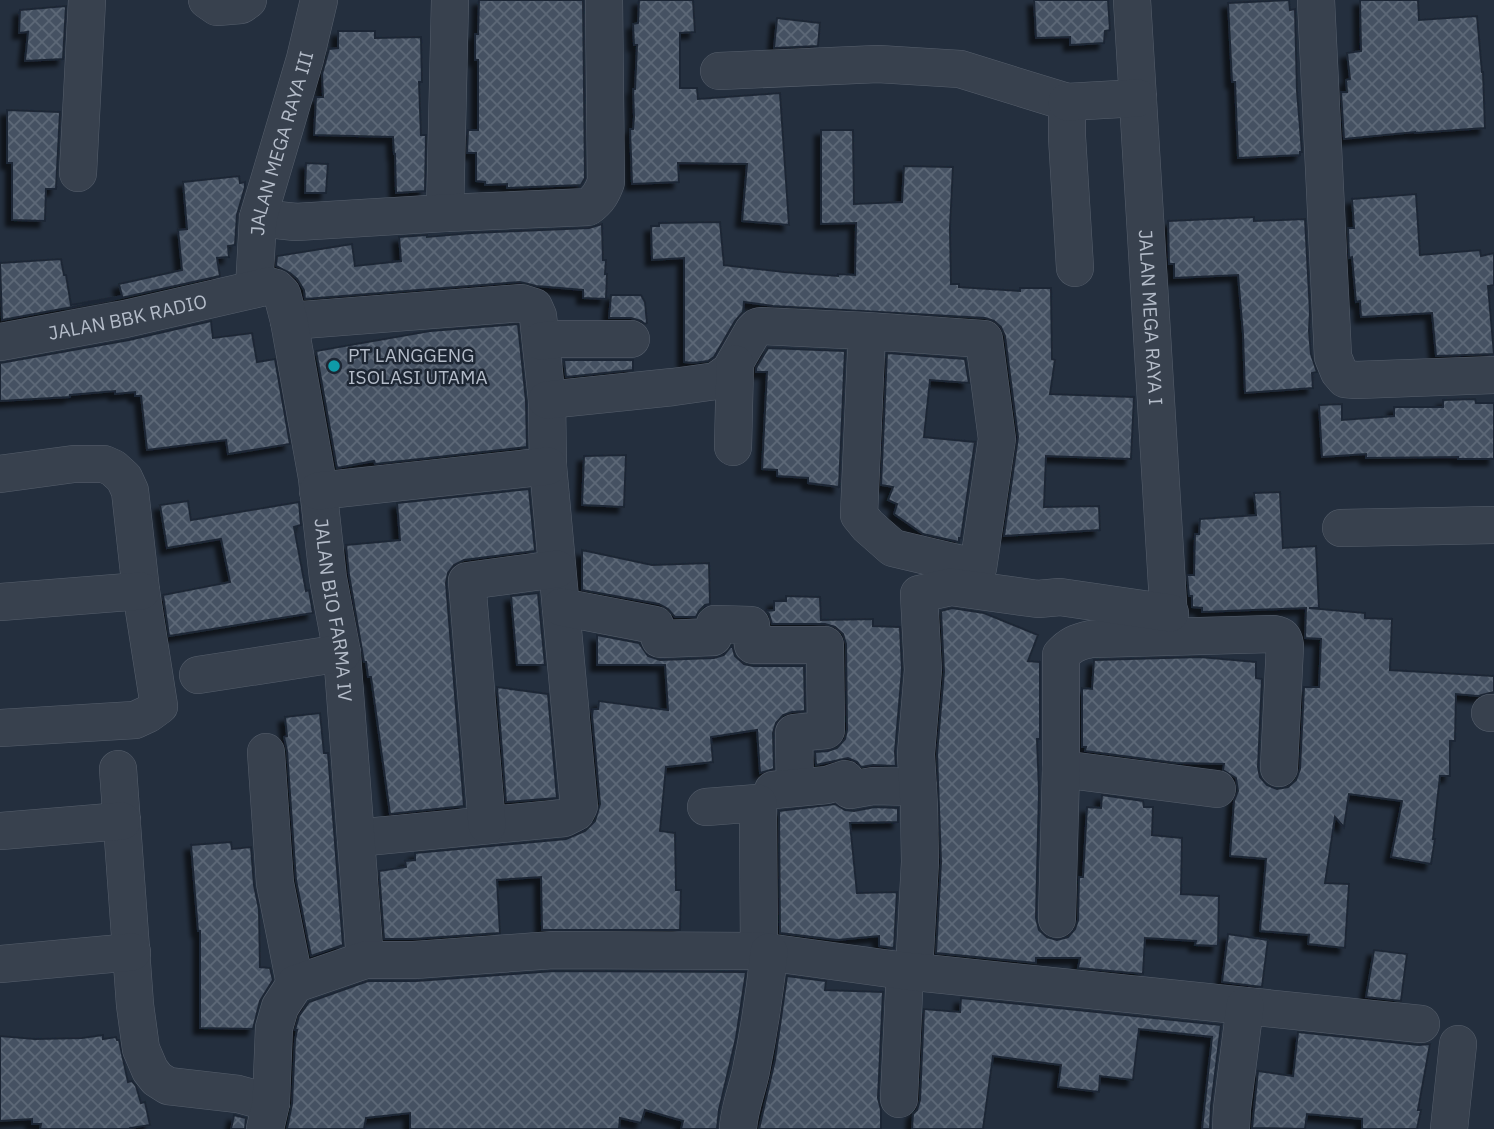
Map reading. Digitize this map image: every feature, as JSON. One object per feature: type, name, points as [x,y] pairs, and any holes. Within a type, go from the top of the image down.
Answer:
[{"type":"street","points":[[78,173],[87,0]]},
{"type":"street","name":"JALAN MEGA RAYA III","points":[[254,289],[258,218],[305,59],[319,0]]},
{"type":"street","points":[[445,213],[450,0]]},
{"type":"street","points":[[258,218],[296,222],[588,206],[596,202],[606,182],[604,0]]},
{"type":"street","name":"JALAN MEGA RAYA I","points":[[1132,0],[1170,625]]},
{"type":"street","points":[[1316,0],[1333,356],[1339,372],[1345,379],[1356,380],[1494,375]]},
{"type":"street","points":[[719,71],[878,64],[960,69],[1067,103],[1138,98]]},
{"type":"street","points":[[1067,103],[1075,268]]},
{"type":"street","name":"JALAN BIO FARMA IV","points":[[254,289],[270,286],[282,294],[318,491],[328,578],[342,653],[365,960]]},
{"type":"street","name":"JALAN BBK RADIO","points":[[0,342],[125,319],[254,289]]},
{"type":"street","points":[[289,321],[521,303],[534,307],[538,316],[547,400],[548,466],[579,806],[576,812],[564,818],[356,838]]},
{"type":"street","points":[[547,400],[716,380],[730,372],[757,327],[867,331],[984,339],[997,439],[978,568],[893,548],[859,515],[867,331]]},
{"type":"street","points":[[541,341],[631,339]]},
{"type":"street","points":[[733,447],[735,364]]},
{"type":"street","points":[[0,474],[74,464],[104,464],[124,478],[130,491],[141,591],[159,706],[135,720],[0,728]]},
{"type":"street","points":[[318,491],[548,466]]},
{"type":"street","points":[[1341,528],[1494,525]]},
{"type":"street","points":[[487,825],[467,581],[557,569]]},
{"type":"street","points":[[898,1099],[920,862],[916,754],[923,670],[919,593],[951,587],[1038,599],[1060,597],[1170,625],[1280,635],[1284,640],[1279,768]]},
{"type":"street","points":[[0,602],[141,591]]},
{"type":"street","points":[[561,607],[655,625],[660,639],[713,637],[715,624],[751,625],[753,645],[825,645],[826,730],[794,733],[796,788]]},
{"type":"street","points":[[1057,919],[1061,655],[1069,646],[1078,642],[1170,625]]},
{"type":"street","points":[[198,675],[342,653]]},
{"type":"street","points":[[267,752],[275,883],[295,984]]},
{"type":"street","points":[[118,769],[135,1005],[141,1049],[149,1070],[157,1080],[168,1086],[238,1094],[268,1116]]},
{"type":"street","points":[[1061,769],[1217,789]]},
{"type":"street","points":[[738,1129],[765,993],[758,803],[760,791],[827,785],[845,779],[850,790],[873,786],[918,787]]},
{"type":"street","points":[[706,807],[758,803]]},
{"type":"street","points":[[0,831],[122,821]]},
{"type":"street","points":[[268,1116],[274,1028],[280,1007],[295,984],[365,960],[414,960],[553,950],[764,951],[910,972],[1421,1024]]},
{"type":"street","points":[[0,964],[132,952]]},
{"type":"street","points":[[1231,1129],[1245,1006]]},
{"type":"street","points":[[1449,1129],[1458,1044]]},
{"type":"building","points":[[479,0],[583,0],[585,178],[581,185],[507,188],[507,184],[485,185],[485,182],[476,181],[476,153],[467,153],[468,130],[478,130],[478,60],[475,60],[475,34],[478,34]]},
{"type":"building","points":[[639,0],[693,0],[695,32],[680,33],[680,88],[697,88],[698,99],[780,93],[789,225],[742,221],[747,164],[678,163],[679,182],[632,184],[630,129],[633,129],[634,117],[633,89],[637,45],[634,45],[633,24],[638,23]]},
{"type":"building","points":[[1034,0],[1108,0],[1110,30],[1105,31],[1104,43],[1070,45],[1070,37],[1036,38]]},
{"type":"building","points":[[1289,0],[1290,10],[1295,9],[1302,152],[1300,155],[1238,158],[1228,3]]},
{"type":"building","points":[[1360,0],[1418,0],[1419,20],[1477,16],[1485,128],[1344,139],[1341,92],[1347,92],[1346,80],[1350,79],[1347,53],[1361,51]]},
{"type":"building","points":[[66,6],[63,59],[25,61],[28,32],[19,33],[20,10]]},
{"type":"building","points":[[777,18],[820,23],[818,46],[774,48]]},
{"type":"building","points":[[338,31],[375,31],[375,38],[421,37],[422,82],[419,82],[421,135],[426,135],[425,191],[396,193],[393,137],[314,135],[316,97],[323,97],[322,74],[329,49],[338,48]]},
{"type":"building","points":[[7,110],[60,112],[56,189],[46,189],[45,221],[12,220],[12,163],[7,163]]},
{"type":"building","points":[[821,130],[853,130],[854,204],[902,202],[904,166],[953,167],[951,284],[959,284],[959,287],[1020,291],[1020,288],[1051,288],[1052,359],[1055,360],[1050,394],[1134,397],[1131,459],[1046,456],[1044,507],[1099,506],[1100,530],[1004,536],[1018,437],[1005,336],[994,321],[985,318],[744,302],[743,312],[714,357],[708,361],[684,362],[684,258],[652,260],[651,226],[659,226],[659,223],[720,222],[724,265],[784,272],[855,275],[856,223],[821,224]]},
{"type":"building","points":[[306,163],[328,164],[326,193],[305,193]]},
{"type":"building","points":[[239,176],[240,183],[245,182],[245,187],[237,215],[235,245],[228,246],[229,257],[217,258],[220,276],[121,298],[2,320],[0,263],[61,259],[71,305],[122,296],[119,284],[182,270],[178,230],[187,229],[183,182]]},
{"type":"building","points":[[1416,194],[1420,255],[1480,250],[1481,256],[1494,253],[1494,285],[1488,286],[1494,354],[1436,356],[1432,313],[1361,317],[1360,301],[1356,302],[1352,257],[1349,258],[1348,228],[1354,228],[1352,199]]},
{"type":"building","points":[[1254,217],[1254,221],[1305,219],[1309,331],[1311,354],[1317,372],[1312,373],[1313,388],[1245,393],[1238,275],[1174,278],[1174,264],[1169,264],[1168,221]]},
{"type":"building","points":[[602,224],[603,260],[606,260],[607,274],[606,299],[583,298],[583,290],[520,282],[305,299],[304,290],[297,279],[276,266],[277,256],[352,244],[355,266],[401,261],[399,237],[589,228]]},
{"type":"building","points":[[611,295],[641,295],[645,302],[647,323],[631,318],[609,318]]},
{"type":"building","points":[[211,321],[213,338],[252,333],[257,362],[275,359],[290,444],[228,454],[226,440],[147,450],[141,396],[135,396],[135,392],[115,394],[115,391],[0,401],[0,363],[129,340]]},
{"type":"building","points":[[518,324],[526,401],[527,447],[375,464],[374,461],[337,468],[316,351],[430,331]]},
{"type":"building","points":[[768,348],[845,351],[839,487],[808,483],[808,478],[777,476],[777,470],[762,469],[767,372],[756,372],[756,368]]},
{"type":"building","points":[[887,353],[965,359],[969,383],[930,380],[924,437],[975,442],[959,542],[923,534],[894,514],[897,504],[888,500],[893,487],[881,485]]},
{"type":"building","points":[[564,360],[633,360],[633,370],[566,377]]},
{"type":"building","points":[[1475,399],[1476,403],[1494,403],[1494,459],[1366,458],[1366,454],[1322,457],[1319,405],[1342,404],[1342,420],[1394,416],[1394,407],[1443,407],[1443,400]]},
{"type":"building","points":[[626,455],[624,507],[582,505],[584,456]]},
{"type":"building","points":[[529,489],[535,551],[464,560],[454,565],[448,573],[446,583],[464,806],[390,814],[371,677],[368,677],[364,662],[346,545],[400,540],[397,503]]},
{"type":"building","points":[[1280,492],[1283,548],[1316,546],[1319,608],[1309,608],[1365,613],[1365,618],[1392,619],[1390,670],[1494,676],[1494,692],[1478,696],[1456,694],[1455,741],[1450,741],[1450,776],[1440,776],[1431,864],[1391,857],[1402,801],[1349,794],[1344,827],[1335,817],[1325,883],[1349,884],[1345,948],[1308,944],[1309,935],[1260,931],[1266,859],[1230,856],[1234,801],[1238,791],[1236,778],[1223,770],[1224,764],[1176,763],[1085,751],[1086,747],[1082,747],[1082,688],[1092,689],[1094,660],[1200,657],[1256,662],[1256,678],[1262,679],[1258,767],[1260,777],[1267,785],[1277,789],[1288,787],[1296,780],[1300,769],[1304,687],[1319,687],[1321,639],[1305,638],[1306,608],[1202,612],[1202,608],[1192,607],[1187,575],[1194,575],[1195,534],[1199,534],[1200,519],[1256,515],[1254,493]]},
{"type":"building","points":[[188,501],[191,520],[299,502],[301,525],[294,527],[313,613],[169,636],[163,595],[230,582],[221,539],[167,548],[160,505]]},
{"type":"building","points":[[582,550],[652,565],[709,563],[710,604],[705,605],[696,617],[675,617],[659,604],[582,590]]},
{"type":"building","points":[[538,593],[545,665],[517,665],[511,596]]},
{"type":"building","points":[[786,596],[820,597],[821,620],[873,619],[873,626],[900,627],[902,670],[896,766],[861,767],[848,758],[816,765],[815,752],[837,748],[845,739],[846,644],[843,634],[835,627],[825,624],[772,624],[766,611],[774,610],[774,601],[786,601]]},
{"type":"building","points":[[952,608],[984,613],[1038,635],[1028,661],[1040,662],[1036,918],[1039,930],[1047,937],[1057,940],[1068,937],[1075,929],[1078,920],[1079,877],[1083,877],[1087,807],[1101,808],[1102,795],[1143,801],[1144,807],[1153,807],[1152,835],[1182,838],[1181,894],[1219,896],[1218,946],[1195,945],[1196,941],[1145,938],[1143,974],[1078,968],[1080,958],[1036,958],[1036,963],[936,953],[941,862],[937,754],[944,672],[941,611]]},
{"type":"building","points":[[597,635],[639,643],[648,656],[660,660],[714,658],[724,655],[732,645],[735,656],[744,664],[804,666],[805,711],[783,715],[776,723],[773,733],[774,769],[760,773],[757,730],[711,737],[713,762],[666,767],[660,831],[675,833],[676,890],[681,890],[680,930],[542,930],[541,877],[497,880],[500,933],[384,939],[379,871],[406,867],[405,861],[415,860],[415,853],[566,839],[585,831],[595,821],[600,804],[593,709],[598,709],[599,701],[668,710],[665,665],[597,665]]},
{"type":"building","points":[[497,687],[548,694],[557,798],[506,802]]},
{"type":"building","points":[[320,713],[324,753],[328,753],[343,945],[311,956],[296,880],[284,737],[287,736],[285,717]]},
{"type":"building","points":[[835,804],[845,810],[854,811],[875,807],[898,808],[898,822],[850,823],[857,893],[897,892],[894,948],[879,946],[879,936],[837,940],[780,933],[779,811]]},
{"type":"building","points":[[231,842],[232,849],[251,847],[259,909],[260,967],[270,968],[273,980],[260,1001],[253,1029],[200,1028],[200,931],[191,845]]},
{"type":"building","points":[[1228,934],[1268,940],[1262,987],[1222,982]]},
{"type":"building","points":[[1374,950],[1407,954],[1401,1001],[1366,997]]},
{"type":"building","points":[[554,971],[746,972],[736,1038],[717,1129],[681,1129],[683,1121],[645,1110],[641,1123],[620,1118],[619,1129],[410,1129],[410,1113],[366,1118],[364,1129],[287,1129],[292,1104],[295,1030],[299,1016],[309,1002],[368,981],[416,981]]},
{"type":"building","points":[[787,976],[826,981],[825,990],[883,992],[878,1098],[881,1129],[759,1129],[775,1060]]},
{"type":"building","points":[[961,998],[1221,1025],[1210,1129],[1202,1129],[1212,1037],[1139,1029],[1133,1080],[1100,1076],[1099,1092],[1058,1087],[1061,1065],[993,1056],[983,1129],[912,1129],[913,1114],[920,1100],[924,1009],[960,1012]]},
{"type":"building","points":[[1298,1032],[1430,1044],[1417,1129],[1362,1129],[1362,1119],[1307,1114],[1305,1129],[1252,1128],[1258,1071],[1293,1076]]},
{"type":"building","points":[[103,1035],[103,1039],[116,1037],[119,1040],[128,1082],[132,1081],[136,1086],[141,1103],[145,1102],[150,1125],[130,1129],[40,1129],[41,1124],[32,1124],[32,1119],[0,1121],[0,1036],[35,1039]]},
{"type":"building","points":[[234,1115],[246,1118],[245,1129],[231,1129]]},
{"type":"place","name":"PT LANGGENG ISOLASI UTAMA","points":[[334,366]]}]
